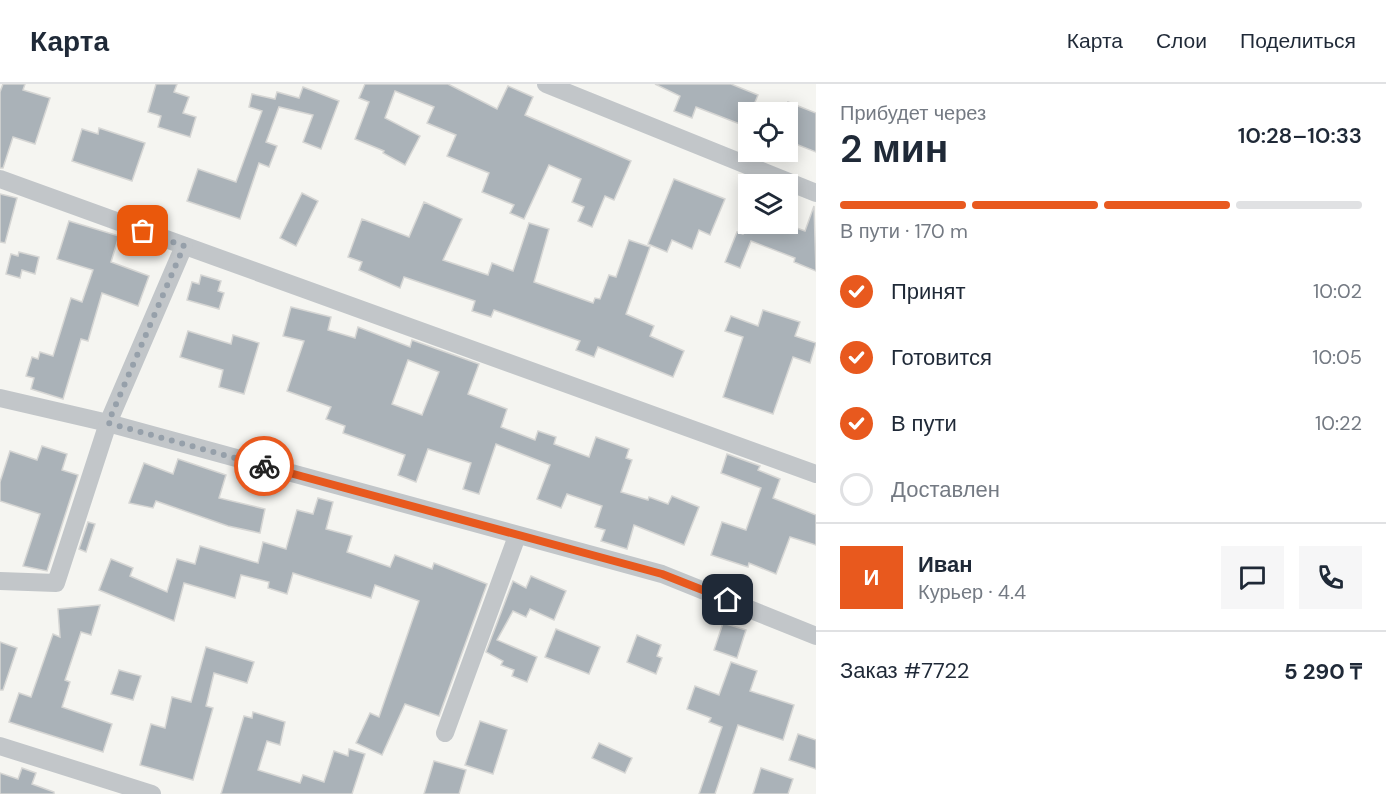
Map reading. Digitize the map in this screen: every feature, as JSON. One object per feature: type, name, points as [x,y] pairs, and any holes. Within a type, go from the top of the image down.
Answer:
[{"type":"street","points":[[546,84],[816,193]]},
{"type":"street","points":[[0,179],[816,474]]},
{"type":"street","points":[[0,581],[56,583],[108,423],[184,246]]},
{"type":"street","points":[[0,398],[108,423],[662,574],[816,636]]},
{"type":"street","points":[[445,733],[518,536]]},
{"type":"street","points":[[0,746],[152,794]]},
{"type":"building","points":[[3,84],[25,84],[23,90],[50,98],[35,144],[13,137],[3,168],[0,168],[0,92]]},
{"type":"building","points":[[156,84],[177,84],[174,92],[189,97],[183,113],[196,117],[190,137],[158,127],[161,116],[148,112]]},
{"type":"building","points":[[365,84],[448,84],[497,109],[508,86],[533,97],[525,115],[631,161],[614,200],[605,196],[592,227],[578,221],[584,207],[572,202],[581,179],[549,165],[524,219],[510,213],[514,205],[482,192],[489,173],[447,156],[456,135],[427,123],[434,107],[395,91],[385,118],[420,136],[405,165],[383,153],[384,151],[355,139],[369,102],[359,98]]},
{"type":"building","points":[[655,84],[731,84],[758,95],[755,102],[738,102],[738,123],[696,107],[692,118],[674,111],[680,96]]},
{"type":"building","points":[[303,87],[339,101],[321,149],[303,142],[313,115],[279,107],[266,142],[277,146],[269,167],[259,163],[240,219],[187,201],[198,169],[236,182],[262,111],[249,107],[252,94],[275,99],[277,92],[299,98]]},
{"type":"building","points":[[798,106],[816,113],[816,152],[798,145]]},
{"type":"building","points":[[99,128],[145,143],[132,181],[72,161],[82,129],[98,134]]},
{"type":"building","points":[[674,179],[725,199],[710,235],[699,230],[692,249],[672,240],[667,252],[648,244]]},
{"type":"building","points":[[302,193],[318,201],[296,246],[280,238]]},
{"type":"building","points":[[0,194],[17,198],[5,243],[0,242]]},
{"type":"building","points":[[424,202],[462,219],[443,260],[488,275],[492,263],[513,271],[529,223],[549,229],[534,282],[593,303],[595,298],[600,299],[609,275],[616,277],[629,240],[650,247],[626,314],[654,326],[650,336],[684,351],[673,377],[598,347],[594,357],[576,350],[580,341],[494,310],[491,317],[472,311],[475,301],[404,277],[400,288],[359,270],[362,262],[348,257],[362,219],[409,237]]},
{"type":"building","points":[[814,206],[816,271],[794,262],[795,258],[751,241],[740,268],[725,262],[737,232],[738,234],[798,234],[798,228],[805,231]]},
{"type":"building","points":[[69,221],[119,236],[111,262],[149,276],[138,306],[102,293],[88,341],[81,339],[63,399],[31,389],[34,378],[26,376],[32,357],[38,359],[40,352],[53,356],[71,298],[82,302],[93,270],[57,259]]},
{"type":"building","points":[[19,252],[39,257],[35,274],[22,270],[20,278],[6,274],[11,254],[18,256]]},
{"type":"building","points":[[201,275],[221,281],[218,291],[224,293],[219,309],[187,300],[192,282],[199,284]]},
{"type":"building","points":[[291,307],[331,317],[328,330],[355,338],[358,327],[410,347],[412,340],[479,364],[468,394],[507,409],[501,427],[535,440],[538,431],[556,437],[554,444],[589,457],[596,437],[629,449],[626,458],[632,460],[621,492],[648,500],[649,497],[668,504],[672,496],[699,507],[684,545],[634,525],[627,549],[601,541],[605,530],[595,527],[602,506],[567,494],[561,508],[537,499],[550,465],[496,444],[479,494],[463,489],[471,463],[428,449],[416,482],[398,475],[405,455],[343,433],[345,426],[326,419],[331,407],[287,391],[304,341],[283,336]],"holes":[[[408,360],[439,372],[422,415],[392,404]]]},
{"type":"building","points":[[763,310],[800,322],[795,336],[816,343],[810,363],[793,357],[773,414],[723,397],[743,337],[725,331],[731,316],[758,326]]},
{"type":"building","points":[[188,331],[231,344],[233,335],[259,343],[244,394],[219,387],[223,370],[180,357]]},
{"type":"building","points":[[42,446],[67,454],[62,470],[78,475],[47,571],[23,566],[40,514],[0,501],[0,482],[10,451],[37,460]]},
{"type":"building","points":[[727,454],[760,466],[758,470],[780,479],[773,498],[816,515],[816,545],[790,537],[776,574],[749,563],[748,567],[711,555],[722,522],[746,530],[761,488],[721,473]]},
{"type":"building","points":[[178,459],[226,475],[219,498],[265,509],[260,533],[228,526],[156,501],[153,508],[129,503],[144,463],[173,474]]},
{"type":"building","points":[[318,498],[333,502],[326,529],[352,536],[347,552],[390,567],[395,555],[432,569],[434,563],[487,584],[439,716],[405,704],[382,755],[356,743],[370,713],[379,717],[419,601],[375,585],[371,598],[293,573],[287,594],[268,588],[269,582],[241,575],[235,598],[184,583],[174,621],[99,590],[111,559],[133,568],[130,576],[167,592],[177,559],[195,564],[200,546],[258,563],[263,542],[286,549],[297,510],[313,514]]},
{"type":"building","points":[[88,522],[95,524],[86,552],[79,549]]},
{"type":"building","points":[[531,576],[566,591],[554,620],[530,609],[526,617],[513,611],[497,640],[537,657],[527,682],[512,676],[514,670],[501,665],[503,661],[486,652],[513,581],[526,588]]},
{"type":"building","points":[[100,605],[91,635],[81,632],[65,680],[70,682],[62,707],[112,724],[103,752],[9,722],[19,693],[31,697],[53,634],[60,637],[58,609]]},
{"type":"building","points":[[723,623],[746,630],[737,658],[714,650]]},
{"type":"building","points":[[556,629],[600,647],[589,674],[545,657]]},
{"type":"building","points":[[637,635],[661,645],[657,656],[662,658],[656,674],[627,662]]},
{"type":"building","points":[[0,642],[17,648],[3,690],[0,690]]},
{"type":"building","points":[[206,647],[254,662],[247,683],[214,673],[206,706],[213,708],[193,780],[140,765],[151,724],[165,728],[172,697],[191,702]]},
{"type":"building","points":[[731,662],[757,671],[750,691],[794,705],[783,740],[738,725],[715,794],[699,794],[722,727],[709,722],[711,718],[687,709],[695,686],[719,695]]},
{"type":"building","points":[[119,670],[141,676],[133,700],[111,694]]},
{"type":"building","points":[[253,712],[285,722],[280,745],[267,741],[258,770],[300,783],[303,775],[324,782],[334,751],[348,756],[349,749],[365,754],[352,794],[221,794],[244,716],[252,718]]},
{"type":"building","points":[[480,721],[507,730],[493,774],[465,765]]},
{"type":"building","points":[[798,734],[816,740],[816,769],[789,760]]},
{"type":"building","points":[[599,743],[632,758],[625,773],[592,758]]},
{"type":"building","points":[[434,761],[466,770],[459,794],[424,794]]},
{"type":"building","points":[[22,768],[36,773],[32,784],[54,792],[54,794],[0,794],[0,773],[18,779]]},
{"type":"building","points":[[761,768],[793,779],[788,794],[753,794]]},
{"type":"way so far","points":[[143,231],[184,246],[108,423],[264,466]]},
{"type":"route","points":[[264,466],[662,574],[728,600]]}]
